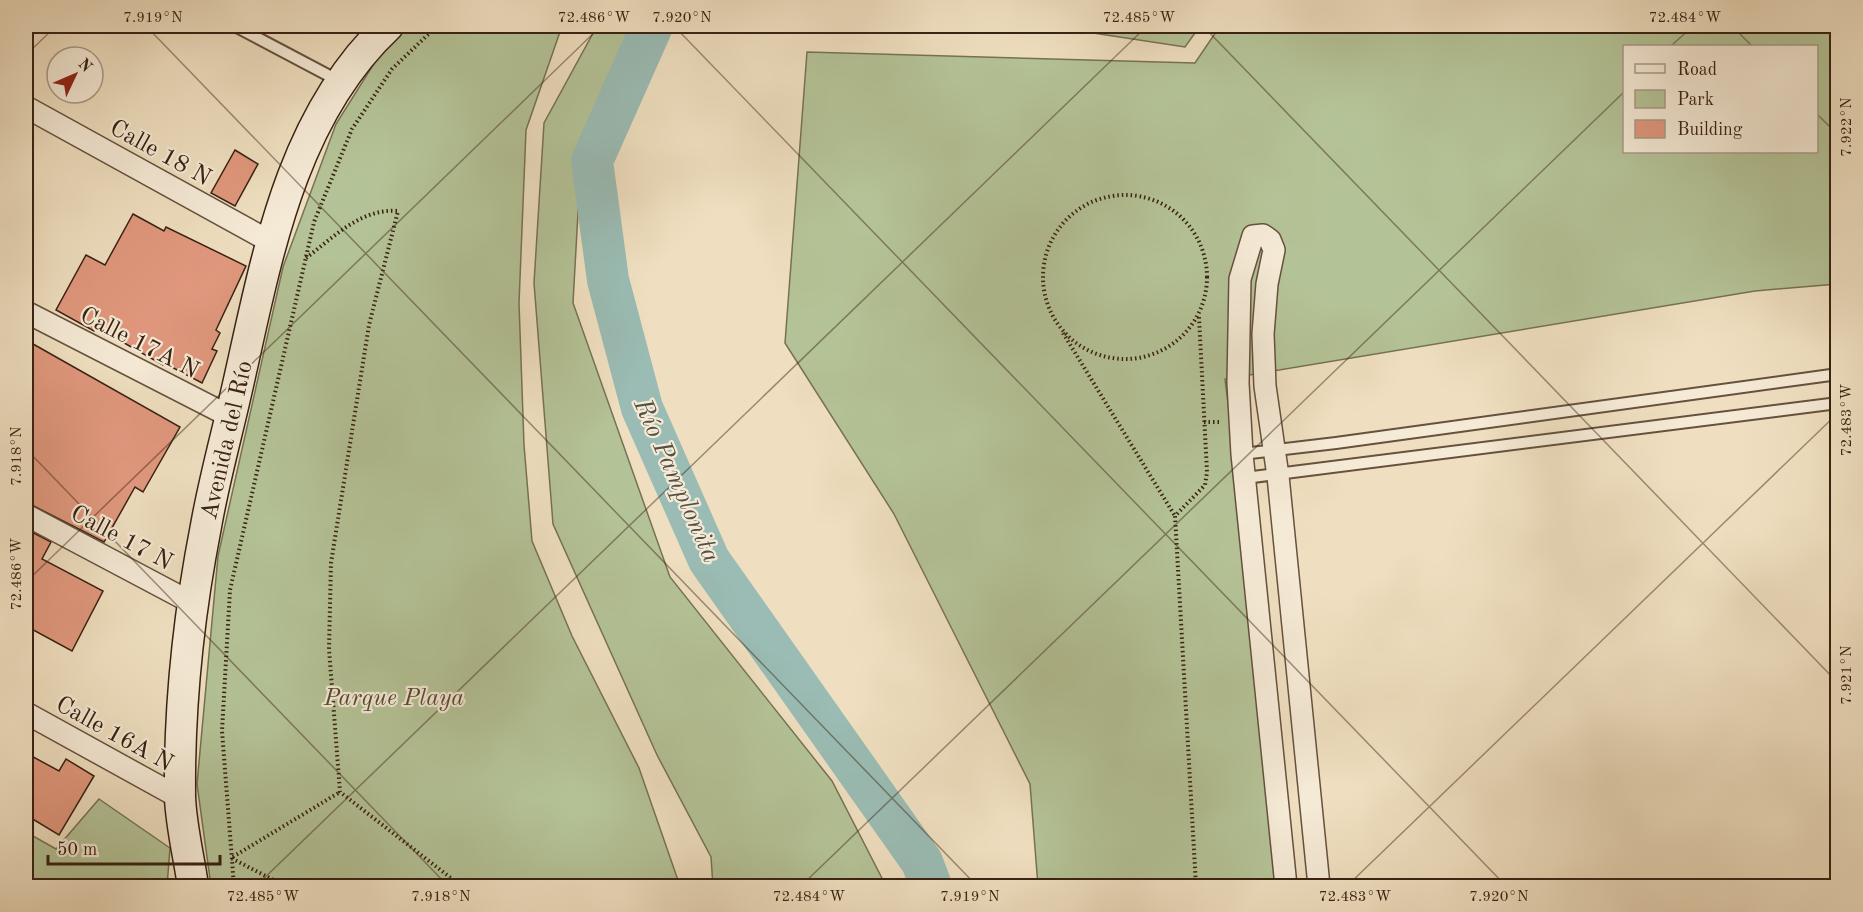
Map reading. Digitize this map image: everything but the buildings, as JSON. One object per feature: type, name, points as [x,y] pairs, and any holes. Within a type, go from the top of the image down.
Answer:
[{"type":"main road","name":"Avenida del Río","points":[[193,886],[180,798],[186,675],[206,526],[271,242],[316,122],[341,83],[388,26]]},
{"type":"street","name":"Calle 18 N","points":[[26,107],[271,242]]},
{"type":"street","points":[[1286,886],[1242,454],[1238,383],[1240,279],[1253,236],[1263,235],[1270,240],[1274,250],[1267,284],[1263,334],[1265,386],[1278,476],[1320,886]]},
{"type":"street","name":"Calle 17A N","points":[[26,312],[231,417]]},
{"type":"street","name":"Calle 17 N","points":[[26,515],[194,604]]},
{"type":"street","name":"Calle 16A N","points":[[26,713],[180,798]]},
{"type":"lane","points":[[236,26],[341,83]]},
{"type":"lane","points":[[1242,454],[1838,374]]},
{"type":"lane","points":[[1245,478],[1278,476],[1838,403]]},
{"type":"path","points":[[234,886],[222,730],[230,590],[305,258],[314,222],[352,129],[392,69],[437,26]]},
{"type":"path","points":[[1175,516],[1205,485],[1199,317],[1206,293],[1206,265],[1198,240],[1183,218],[1162,201],[1134,193],[1107,195],[1080,206],[1060,225],[1046,249],[1042,277],[1047,305],[1175,516],[1196,886]]},
{"type":"path","points":[[305,258],[352,223],[381,209],[398,210],[369,325],[331,563],[329,649],[340,792],[456,882],[448,886]]},
{"type":"path","points":[[1062,330],[1082,347],[1107,358],[1134,359],[1160,353],[1182,339],[1199,317]]},
{"type":"path","points":[[231,858],[340,792]]},
{"type":"path","points":[[231,858],[285,886]]},
{"type":"green space","name":"Parque Playa","points":[[407,26],[562,26],[526,130],[519,303],[524,445],[532,541],[572,636],[639,768],[680,886],[211,886],[197,784],[218,556],[283,267],[336,124],[385,46]]},
{"type":"green space","points":[[597,26],[641,26],[581,158],[573,303],[670,577],[832,781],[886,886],[713,886],[711,857],[657,755],[553,524],[534,283],[544,123]]},
{"type":"green space","points":[[1047,26],[1200,26],[1185,47]]},
{"type":"green space","points":[[1220,26],[1837,26],[1837,284],[1755,291],[1225,379],[1289,886],[1038,886],[1030,784],[894,514],[785,343],[807,52],[1195,63]]},
{"type":"green space","points":[[99,799],[170,848],[167,886],[26,886],[26,832],[56,849]]},
{"type":"waterway","name":"Río Pamplonita","points":[[652,26],[592,161],[608,280],[642,408],[709,560],[922,862],[931,886]]}]
